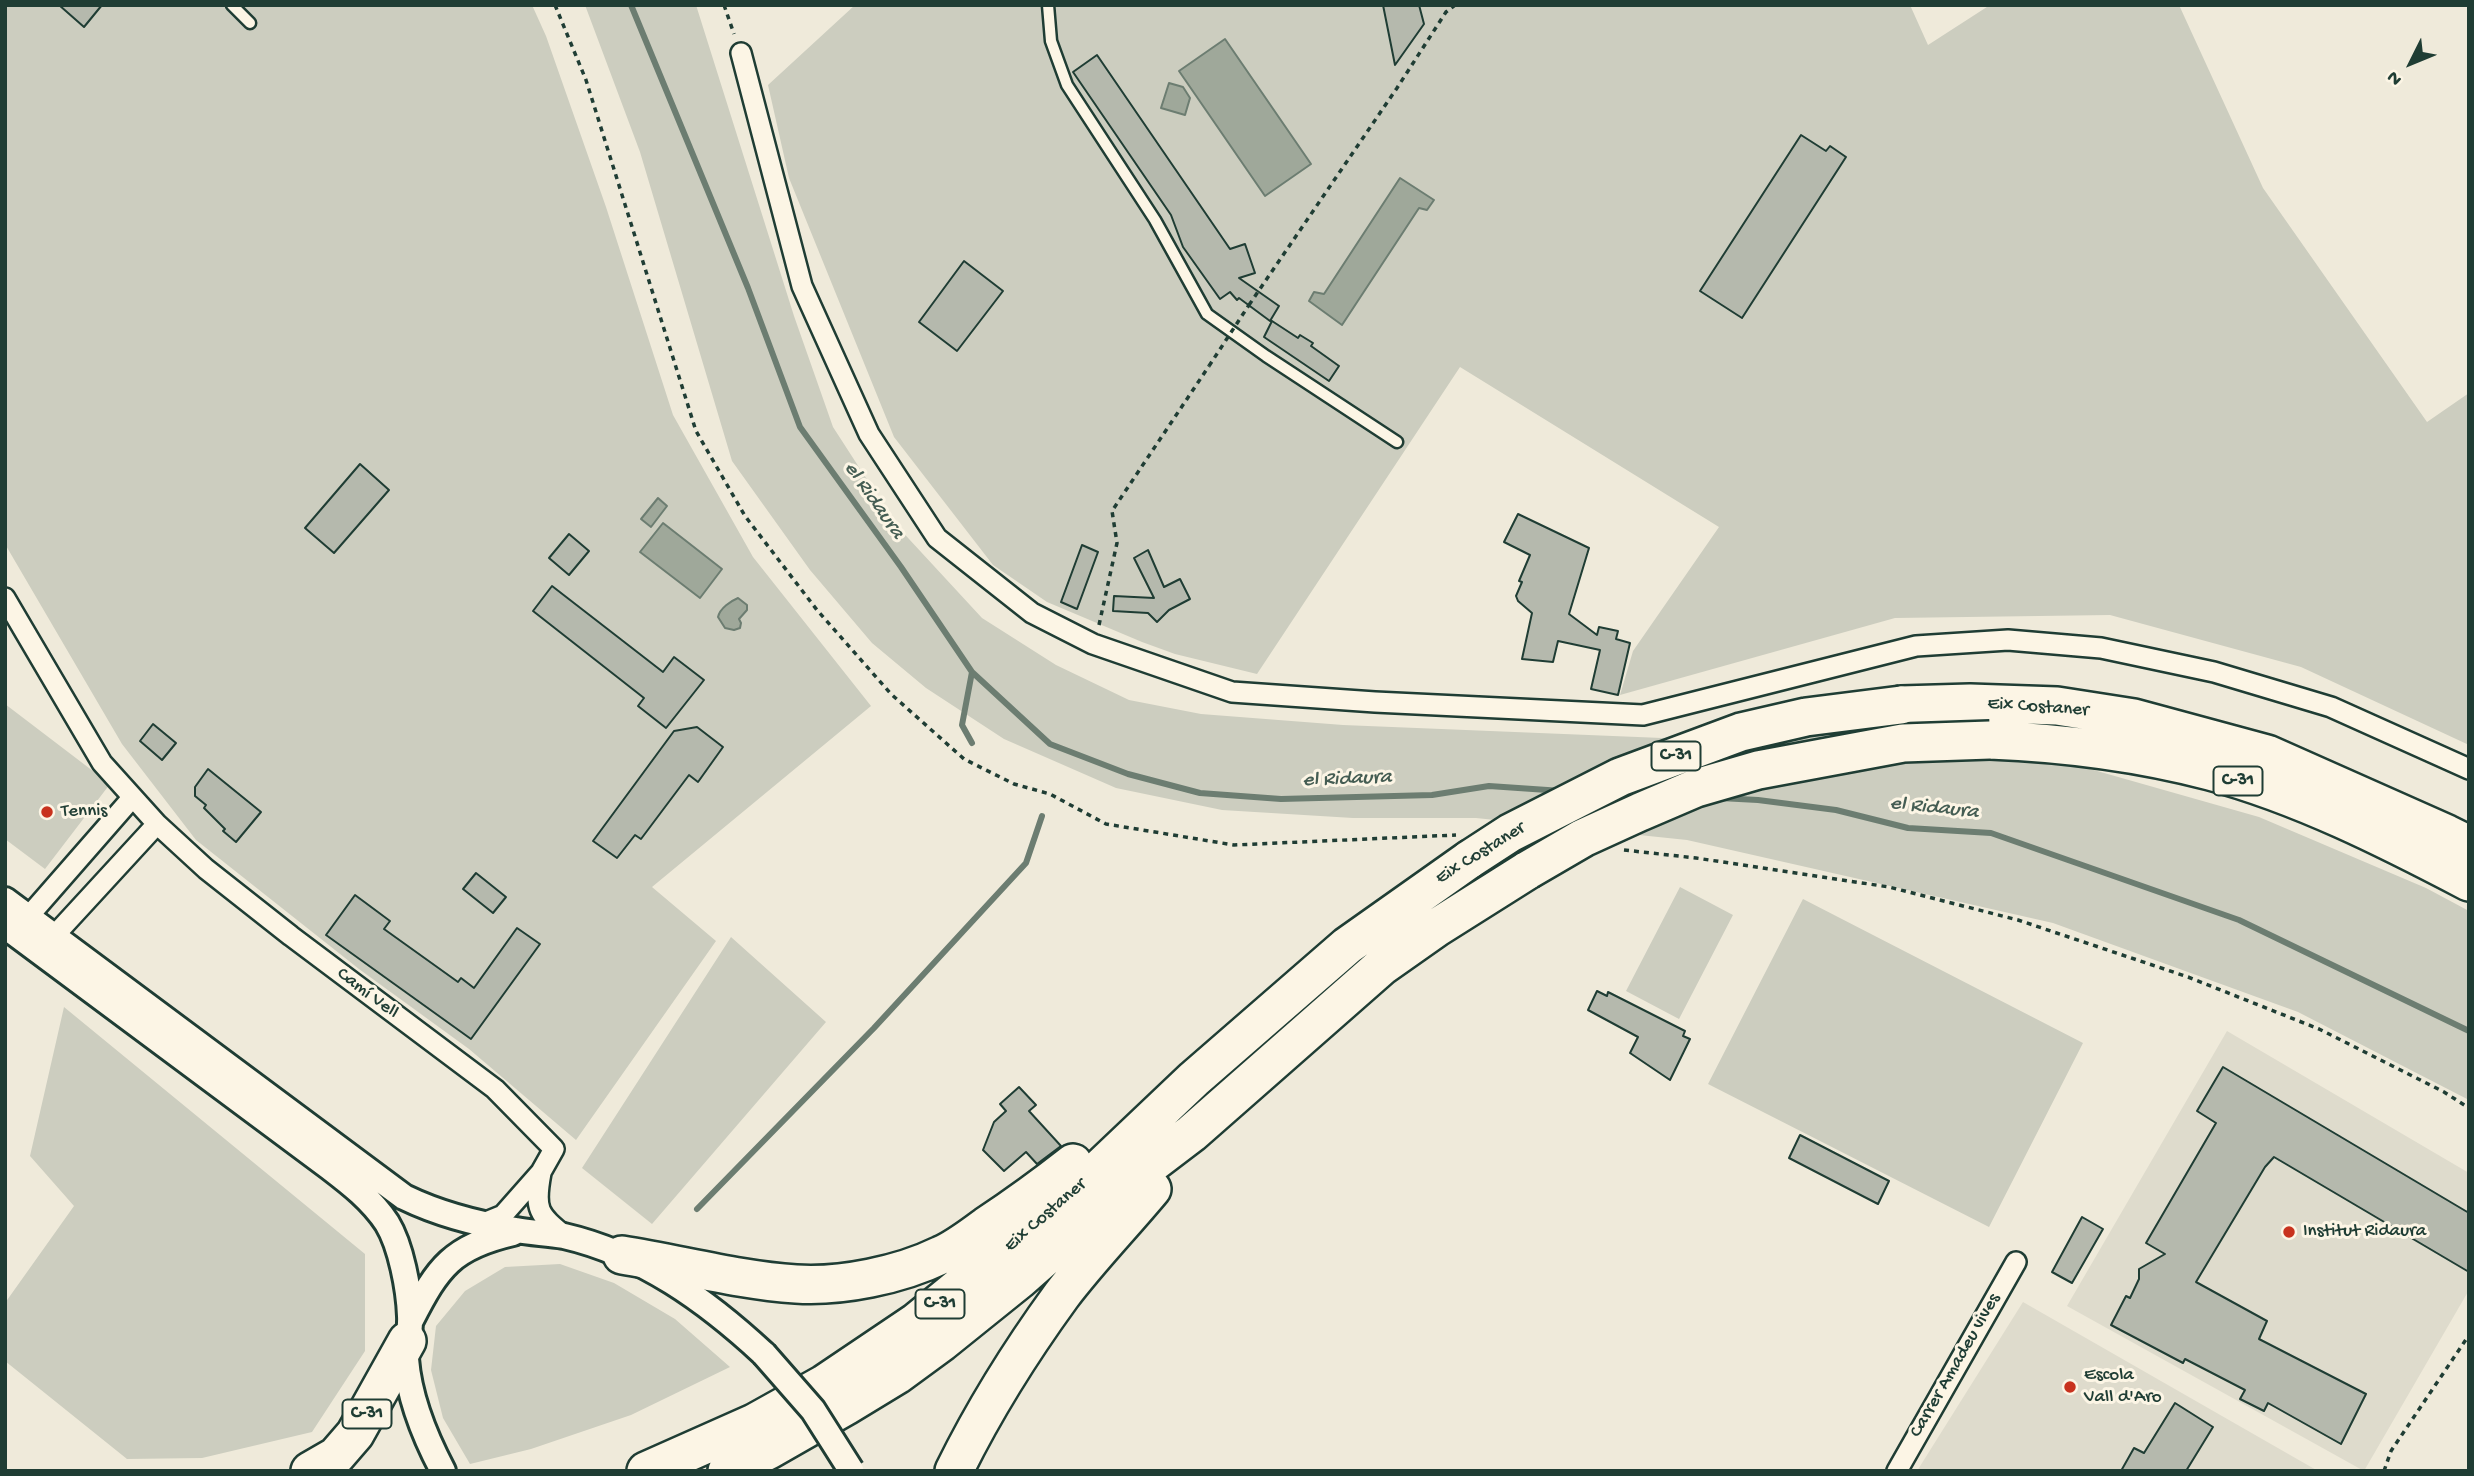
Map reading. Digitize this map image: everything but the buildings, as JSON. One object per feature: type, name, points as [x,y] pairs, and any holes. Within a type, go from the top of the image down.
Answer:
[{"type":"highway","name":"Eix Costaner","points":[[646,1471],[754,1423],[824,1384],[916,1322],[1075,1192],[1194,1079],[1347,946],[1469,859],[1510,833],[1620,777],[1728,737],[1806,718],[1900,705],[1970,703],[2057,706],[2134,718],[2267,754],[2469,845]]},
{"type":"highway","name":"Eix Costaner","points":[[727,1471],[780,1444],[897,1375],[986,1307],[1146,1168],[1192,1133],[1382,966],[1436,928],[1583,838],[1696,788],[1758,770],[1903,743],[1990,740],[2054,743],[2114,751],[2213,772],[2294,800],[2380,836],[2469,882]]},
{"type":"highway","points":[[622,1255],[668,1262],[722,1275],[797,1284],[850,1282],[908,1268],[942,1255],[975,1234],[1037,1191],[1113,1132],[1194,1079]]},
{"type":"highway","points":[[954,1471],[989,1405],[1040,1326],[1062,1295],[1150,1191],[1192,1133]]},
{"type":"highway","name":"C-31","points":[[310,1471],[336,1456],[355,1434],[409,1331]]},
{"type":"street","points":[[741,53],[802,286],[869,434],[937,538],[1032,613],[1093,644],[1232,692],[1643,715],[1916,646],[2008,640],[2048,643],[2101,648],[2214,672],[2331,707],[2469,769]]},
{"type":"street","name":"Camí Vell","points":[[5,598],[102,762],[156,824],[206,869],[291,936],[495,1089],[554,1149],[541,1172],[503,1215],[481,1224]]},
{"type":"street","points":[[17,921],[132,798]]},
{"type":"street","points":[[54,936],[156,824]]},
{"type":"street","points":[[5,900],[17,921],[359,1191],[387,1224],[408,1290],[409,1331],[406,1358],[411,1392],[442,1469]]},
{"type":"street","points":[[17,921],[54,936],[404,1198],[435,1212],[481,1224],[566,1237],[622,1255],[694,1294],[764,1354],[813,1410],[851,1470]]},
{"type":"street","name":"Camí Vell","points":[[541,1172],[536,1195],[541,1217],[566,1237]]},
{"type":"street","points":[[409,1331],[430,1283],[447,1262],[465,1249],[491,1238],[520,1231]]},
{"type":"street","name":"Carrer Amadeu vives","points":[[1897,1471],[2016,1262]]},
{"type":"lane","points":[[232,5],[250,23]]},
{"type":"lane","points":[[1048,5],[1051,41],[1067,85],[1155,220],[1207,314],[1397,442]]},
{"type":"path","points":[[724,5],[741,53]]},
{"type":"path","points":[[1093,644],[1117,543],[1112,511],[1446,12],[1455,5]]},
{"type":"path","points":[[2384,1471],[2391,1451],[2469,1335]]},
{"type":"shaded area","points":[[5,5],[532,5],[546,36],[606,207],[673,415],[753,557],[871,706],[652,887],[716,941],[576,1140],[469,1049],[359,969],[196,840],[122,744],[5,544]]},
{"type":"shaded area","points":[[585,5],[696,5],[794,316],[833,427],[897,526],[982,618],[1056,665],[1129,700],[1201,714],[1343,725],[1662,738],[1854,732],[2083,767],[2259,817],[2426,888],[2469,911],[2469,1100],[2298,1012],[2053,923],[1687,840],[1476,818],[1353,818],[1222,810],[1116,788],[1004,739],[926,688],[872,643],[810,570],[732,461],[640,152]]},
{"type":"shaded area","points":[[855,5],[1910,5],[1928,45],[1990,5],[2179,5],[2263,188],[2427,422],[2469,393],[2469,745],[2301,667],[2110,615],[1895,618],[1620,695],[1633,651],[1719,527],[1460,367],[1257,674],[1175,654],[1047,602],[993,565],[894,437],[789,178],[768,85]]},
{"type":"shaded area","points":[[1225,39],[1311,164],[1265,196],[1179,71]]},
{"type":"shaded area","points":[[1169,83],[1183,87],[1190,98],[1185,115],[1161,108]]},
{"type":"shaded area","points":[[1400,178],[1434,200],[1427,210],[1419,208],[1342,325],[1309,301],[1314,292],[1324,294]]},
{"type":"shaded area","points":[[658,498],[667,506],[651,527],[641,519]]},
{"type":"shaded area","points":[[663,523],[722,569],[700,598],[640,552]]},
{"type":"shaded area","points":[[738,598],[747,605],[747,610],[739,619],[740,628],[725,628],[718,617],[719,614],[726,605]]},
{"type":"shaded area","name":"Tennis","points":[[5,704],[110,784],[45,869],[5,839]]},
{"type":"shaded area","points":[[1680,887],[1733,915],[1679,1019],[1626,991]]},
{"type":"shaded area","points":[[1803,899],[2083,1043],[1989,1227],[1708,1084]]},
{"type":"shaded area","points":[[731,937],[826,1022],[652,1224],[582,1168]]},
{"type":"shaded area","points":[[64,1007],[365,1254],[365,1351],[312,1432],[202,1458],[127,1459],[5,1361],[5,1303],[74,1206],[30,1156]]},
{"type":"shaded area","name":"Institut Ridaura","points":[[2227,1031],[2469,1173],[2469,1290],[2364,1471],[2067,1306]]},
{"type":"shaded area","points":[[560,1264],[614,1283],[675,1319],[730,1367],[631,1415],[531,1449],[470,1464],[443,1418],[431,1370],[436,1326],[465,1291],[505,1267]]},
{"type":"shaded area","name":"Escola Vall d'Aro","points":[[2023,1302],[2318,1471],[1917,1471]]},
{"type":"waterway","name":"el Ridaura","points":[[631,5],[748,288],[800,427],[901,567],[972,672],[1050,744],[1128,774],[1200,793],[1281,799],[1432,795],[1489,786],[1562,791]]},
{"type":"waterway","points":[[972,672],[962,725],[972,743]]},
{"type":"waterway","name":"el Ridaura","points":[[1720,798],[1836,810],[1908,828],[1991,833],[2239,920],[2469,1031]]},
{"type":"waterway","points":[[697,1209],[874,1028],[1026,863],[1042,816]]},
{"type":"place","name":"Tennis","points":[[47,812]]},
{"type":"place","name":"Institut Ridaura","points":[[2289,1232]]},
{"type":"place","name":"Escola Vall d'Aro","points":[[2070,1387]]}]
